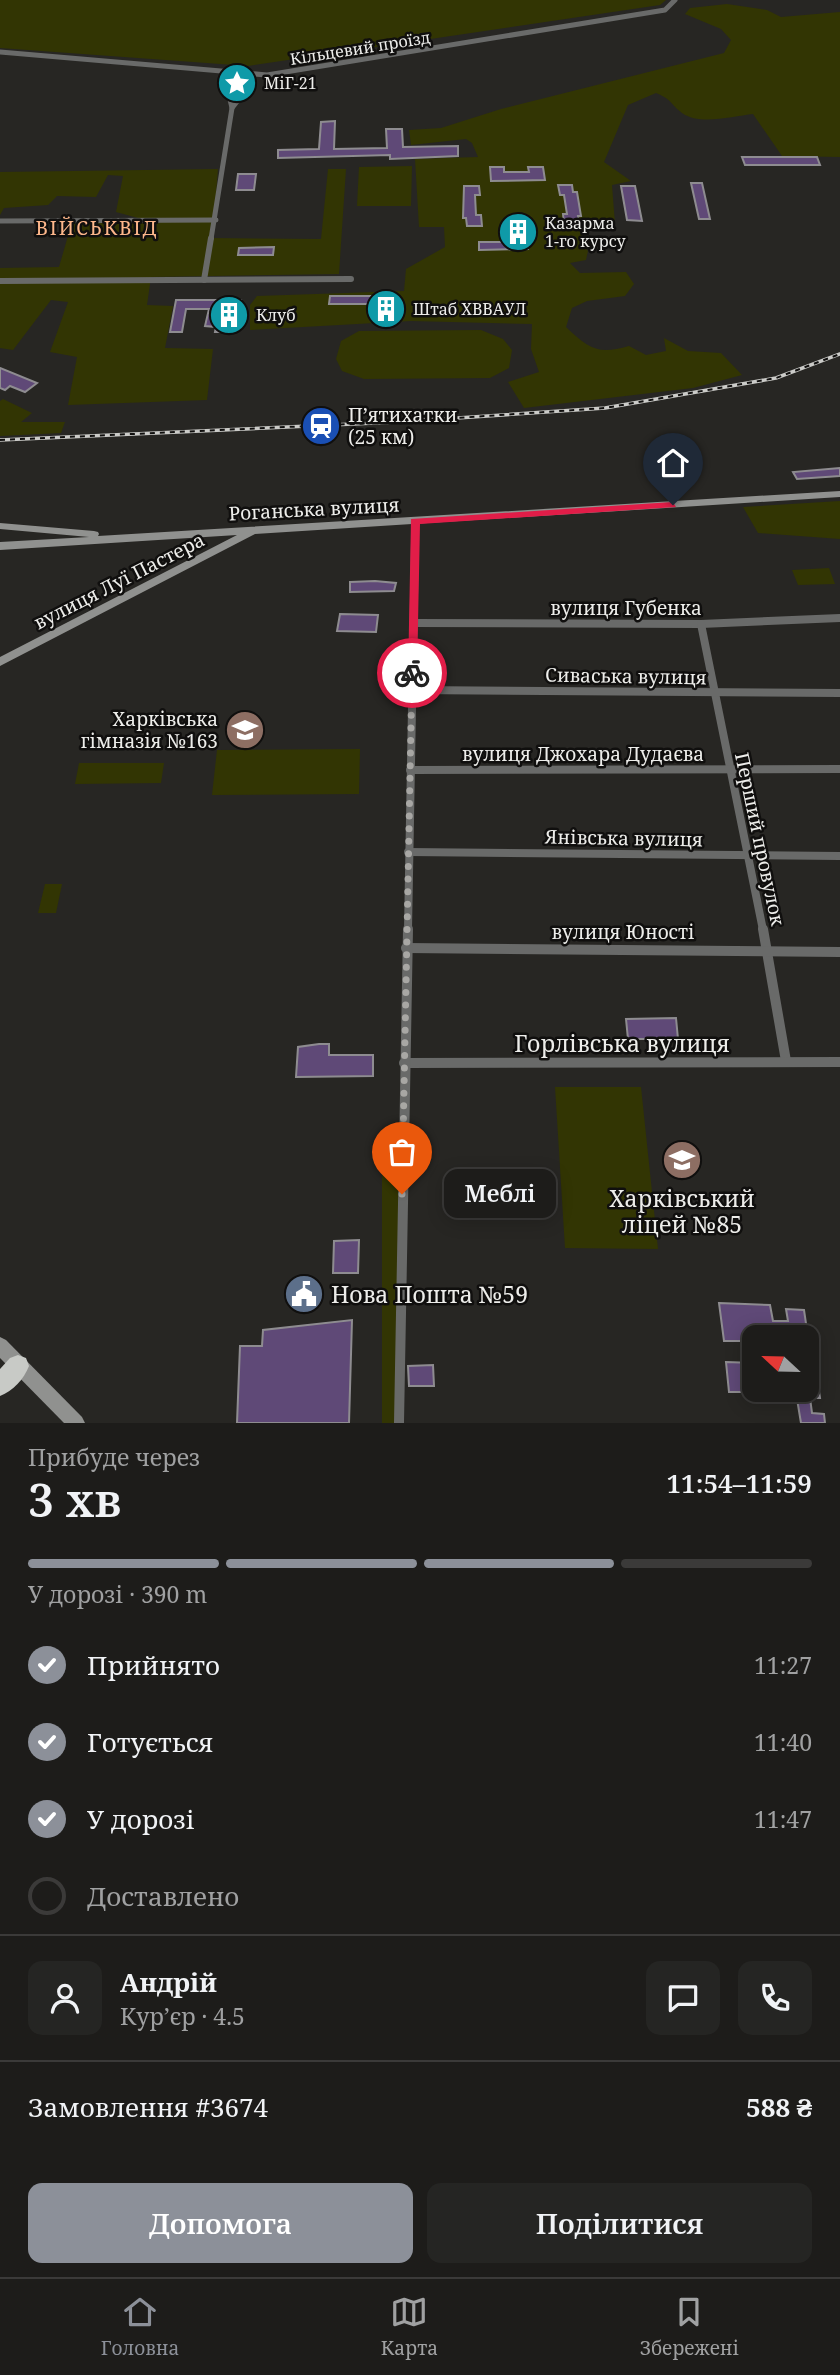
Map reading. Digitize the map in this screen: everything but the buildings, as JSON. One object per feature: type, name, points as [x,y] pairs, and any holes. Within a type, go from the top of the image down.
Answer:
[{"type":"highway","points":[[0,1385],[18,1366]]},
{"type":"main road","name":"Роганська вулиця","points":[[0,545],[840,494]]},
{"type":"main road","points":[[0,526],[122,538]]},
{"type":"main road","name":"вулиця Луї Пастера","points":[[0,662],[209,556],[254,530]]},
{"type":"main road","points":[[0,1346],[76,1423]]},
{"type":"street","name":"Кільцевий проїзд","points":[[0,52],[246,76],[321,68],[666,10],[675,0]]},
{"type":"street","points":[[204,280],[216,220],[232,108],[228,91],[230,74]]},
{"type":"street","points":[[232,108],[242,95],[246,76]]},
{"type":"street","points":[[0,221],[216,220]]},
{"type":"street","points":[[0,281],[351,279]]},
{"type":"street","points":[[399,1423],[415,521]]},
{"type":"street","name":"вулиця Губенка","points":[[413,623],[701,624],[840,618]]},
{"type":"street","name":"Перший провулок","points":[[701,624],[729,769],[750,857],[786,1061]]},
{"type":"street","name":"Сиваська вулиця","points":[[411,690],[840,693]]},
{"type":"street","name":"вулиця Джохара Дудаєва","points":[[410,770],[840,769]]},
{"type":"street","name":"Янівська вулиця","points":[[408,852],[840,856]]},
{"type":"street","name":"вулиця Юності","points":[[406,948],[840,952]]},
{"type":"street","name":"Горлівська вулиця","points":[[404,1063],[840,1062]]},
{"type":"shaded area","points":[[0,0],[666,0],[660,5],[248,66],[0,48]]},
{"type":"shaded area","points":[[727,4],[767,10],[781,17],[840,12],[840,157],[782,156],[753,114],[698,119],[682,113],[669,100],[656,93],[628,105],[604,162],[631,181],[612,185],[615,224],[584,230],[580,241],[588,251],[586,260],[570,263],[580,273],[626,272],[634,284],[625,296],[587,301],[572,308],[566,327],[581,341],[602,350],[629,346],[646,355],[666,351],[664,338],[688,351],[721,353],[742,375],[693,388],[524,408],[508,382],[539,372],[531,349],[532,324],[411,321],[250,330],[250,305],[257,296],[404,291],[406,269],[445,247],[444,227],[419,227],[415,159],[478,157],[472,143],[466,139],[411,145],[409,130],[441,128],[501,109],[724,53],[731,40],[721,29],[685,14],[690,8]]},
{"type":"shaded area","points":[[412,166],[411,206],[357,206],[359,167]]},
{"type":"shaded area","points":[[218,169],[214,218],[138,218],[116,212],[123,176],[108,175],[96,197],[57,196],[48,205],[4,208],[0,215],[0,172]]},
{"type":"shaded area","points":[[328,169],[346,169],[339,274],[151,277],[147,305],[173,306],[165,348],[213,349],[207,400],[68,405],[77,357],[50,352],[68,302],[51,300],[13,350],[0,348],[0,268],[59,267],[72,222],[213,221],[210,238],[321,239]]},
{"type":"shaded area","points":[[481,330],[503,339],[512,350],[509,368],[490,378],[364,379],[342,371],[336,359],[341,341],[359,331]]},
{"type":"shaded area","points":[[3,399],[32,413],[21,422],[65,422],[61,433],[0,436],[0,401]]},
{"type":"shaded area","points":[[840,501],[840,539],[758,533],[743,507]]},
{"type":"shaded area","points":[[829,568],[835,584],[798,585],[792,570]]},
{"type":"shaded area","points":[[360,749],[359,794],[212,795],[217,750]]},
{"type":"shaded area","points":[[79,763],[164,763],[161,783],[75,784]]},
{"type":"shaded area","points":[[45,884],[62,884],[56,913],[38,913]]},
{"type":"shaded area","points":[[555,1087],[641,1087],[658,1249],[565,1248]]},
{"type":"shaded area","points":[[382,1154],[403,1154],[399,1423],[382,1423]]},
{"type":"railway","points":[[0,440],[397,422],[605,408],[776,378],[840,354]]},
{"type":"way so far","points":[[402,1194],[412,673]]},
{"type":"place","name":"МіГ-21","points":[[237,83]]},
{"type":"place","name":"Казарма 1-го курсу","points":[[518,232]]},
{"type":"place","name":"Штаб ХВВАУЛ","points":[[386,309]]},
{"type":"place","name":"Клуб","points":[[229,315]]},
{"type":"place","name":"Пʼятихатки (25 км)","points":[[321,426]]},
{"type":"place","name":"Харківська гімназія №163","points":[[245,730]]},
{"type":"place","name":"Харківський ліцей №85","points":[[682,1160]]},
{"type":"place","name":"Меблі","points":[[402,1194]]},
{"type":"place","name":"Нова Пошта №59","points":[[304,1294]]},
{"type":"district","name":"ВІЙСЬКВІД","points":[[97,228]]},
{"type":"route","points":[[412,673],[415,521],[673,505]]}]
